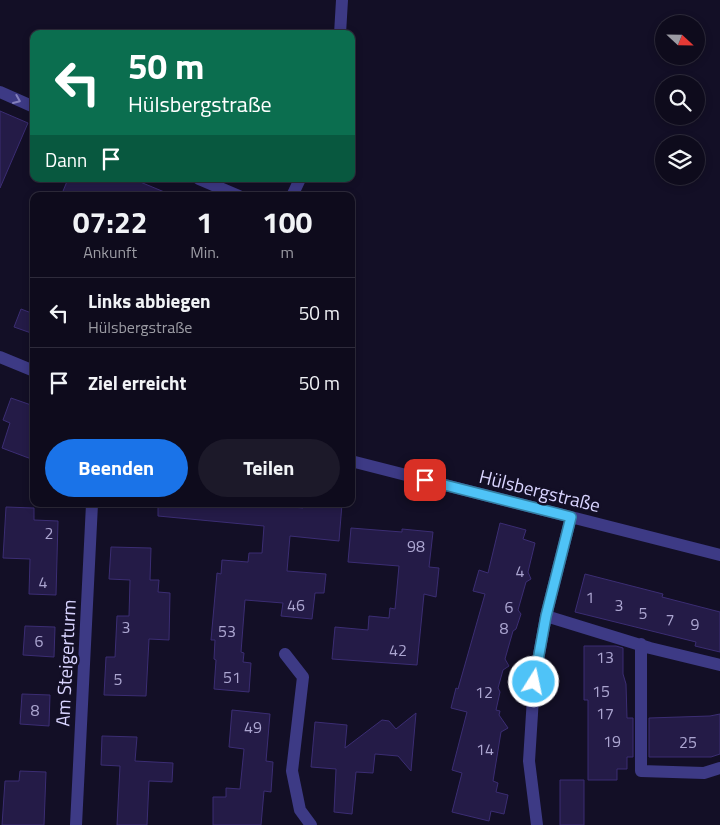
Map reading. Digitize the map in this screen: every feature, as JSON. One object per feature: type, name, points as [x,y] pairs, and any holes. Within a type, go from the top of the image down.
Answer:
[{"type":"street","points":[[340,30],[342,0]]},
{"type":"street","points":[[0,92],[30,105]]},
{"type":"street","points":[[206,182],[230,192]]},
{"type":"street","points":[[0,357],[30,369]]},
{"type":"street","name":"Hülsbergstraße","points":[[355,462],[720,555]]},
{"type":"street","name":"Am Steigerturm","points":[[76,825],[92,507]]},
{"type":"street","points":[[537,825],[529,761],[534,682],[546,616],[571,517]]},
{"type":"street","points":[[546,616],[720,665]]},
{"type":"street","points":[[640,644],[641,771],[704,773],[720,768]]},
{"type":"street","points":[[285,654],[302,677],[292,770],[300,810],[311,825]]},
{"type":"building","points":[[0,111],[28,123],[0,188]]},
{"type":"building","points":[[67,182],[140,182],[164,192],[63,192]]},
{"type":"building","points":[[21,309],[30,312],[30,333],[14,327]]},
{"type":"building","points":[[11,398],[30,405],[30,458],[2,448],[10,423],[3,420]]},
{"type":"building","points":[[6,507],[34,508],[34,520],[58,521],[56,595],[29,594],[30,559],[3,558]]},
{"type":"building","points":[[158,507],[342,507],[339,541],[290,536],[287,571],[326,574],[324,593],[315,593],[312,619],[281,616],[283,603],[245,600],[241,652],[244,653],[243,662],[251,663],[249,692],[214,689],[215,640],[211,640],[217,573],[221,574],[222,560],[248,562],[249,553],[262,553],[264,526],[158,516]]},
{"type":"building","points":[[500,523],[526,530],[523,539],[535,543],[528,572],[531,579],[526,582],[518,610],[521,614],[516,629],[513,631],[505,659],[509,666],[503,670],[498,688],[500,692],[496,710],[500,711],[499,715],[508,728],[501,732],[493,781],[498,783],[496,792],[508,795],[504,814],[491,811],[489,821],[452,812],[462,773],[452,770],[467,712],[451,708],[485,594],[473,591],[479,570],[488,573]]},
{"type":"building","points":[[351,528],[402,532],[402,529],[433,532],[429,567],[439,568],[436,597],[424,594],[417,665],[332,659],[335,627],[368,630],[369,616],[389,618],[390,608],[395,609],[399,566],[348,562]]},
{"type":"building","points":[[111,547],[151,548],[150,580],[159,580],[158,592],[170,593],[169,640],[149,639],[146,696],[104,695],[106,657],[115,657],[117,616],[129,616],[130,580],[109,579]]},
{"type":"building","points":[[585,574],[663,594],[662,597],[720,612],[720,652],[695,646],[696,642],[575,612]]},
{"type":"building","points":[[25,626],[55,627],[54,657],[23,655]]},
{"type":"building","points":[[584,646],[616,646],[623,648],[627,718],[633,718],[633,757],[627,757],[627,769],[617,769],[617,780],[588,780],[588,700],[584,700]]},
{"type":"building","points":[[22,694],[50,695],[49,726],[20,724]]},
{"type":"building","points":[[232,710],[270,714],[266,761],[273,762],[271,792],[264,791],[261,825],[213,825],[213,797],[226,797],[226,788],[240,789],[244,749],[229,747]]},
{"type":"building","points":[[416,713],[411,771],[398,756],[375,754],[373,773],[356,772],[352,814],[334,812],[336,769],[311,767],[315,722],[347,725],[345,748],[382,720],[389,721],[396,729]]},
{"type":"building","points":[[720,714],[720,754],[711,757],[649,757],[649,718]]},
{"type":"building","points":[[102,736],[137,737],[135,761],[173,763],[172,782],[149,781],[147,825],[117,825],[120,766],[101,765]]},
{"type":"building","points":[[20,771],[46,772],[44,825],[2,825],[5,781],[19,781]]},
{"type":"building","points":[[560,780],[584,780],[584,825],[560,825]]},
{"type":"route","points":[[425,480],[571,517],[546,616],[534,682]]}]
